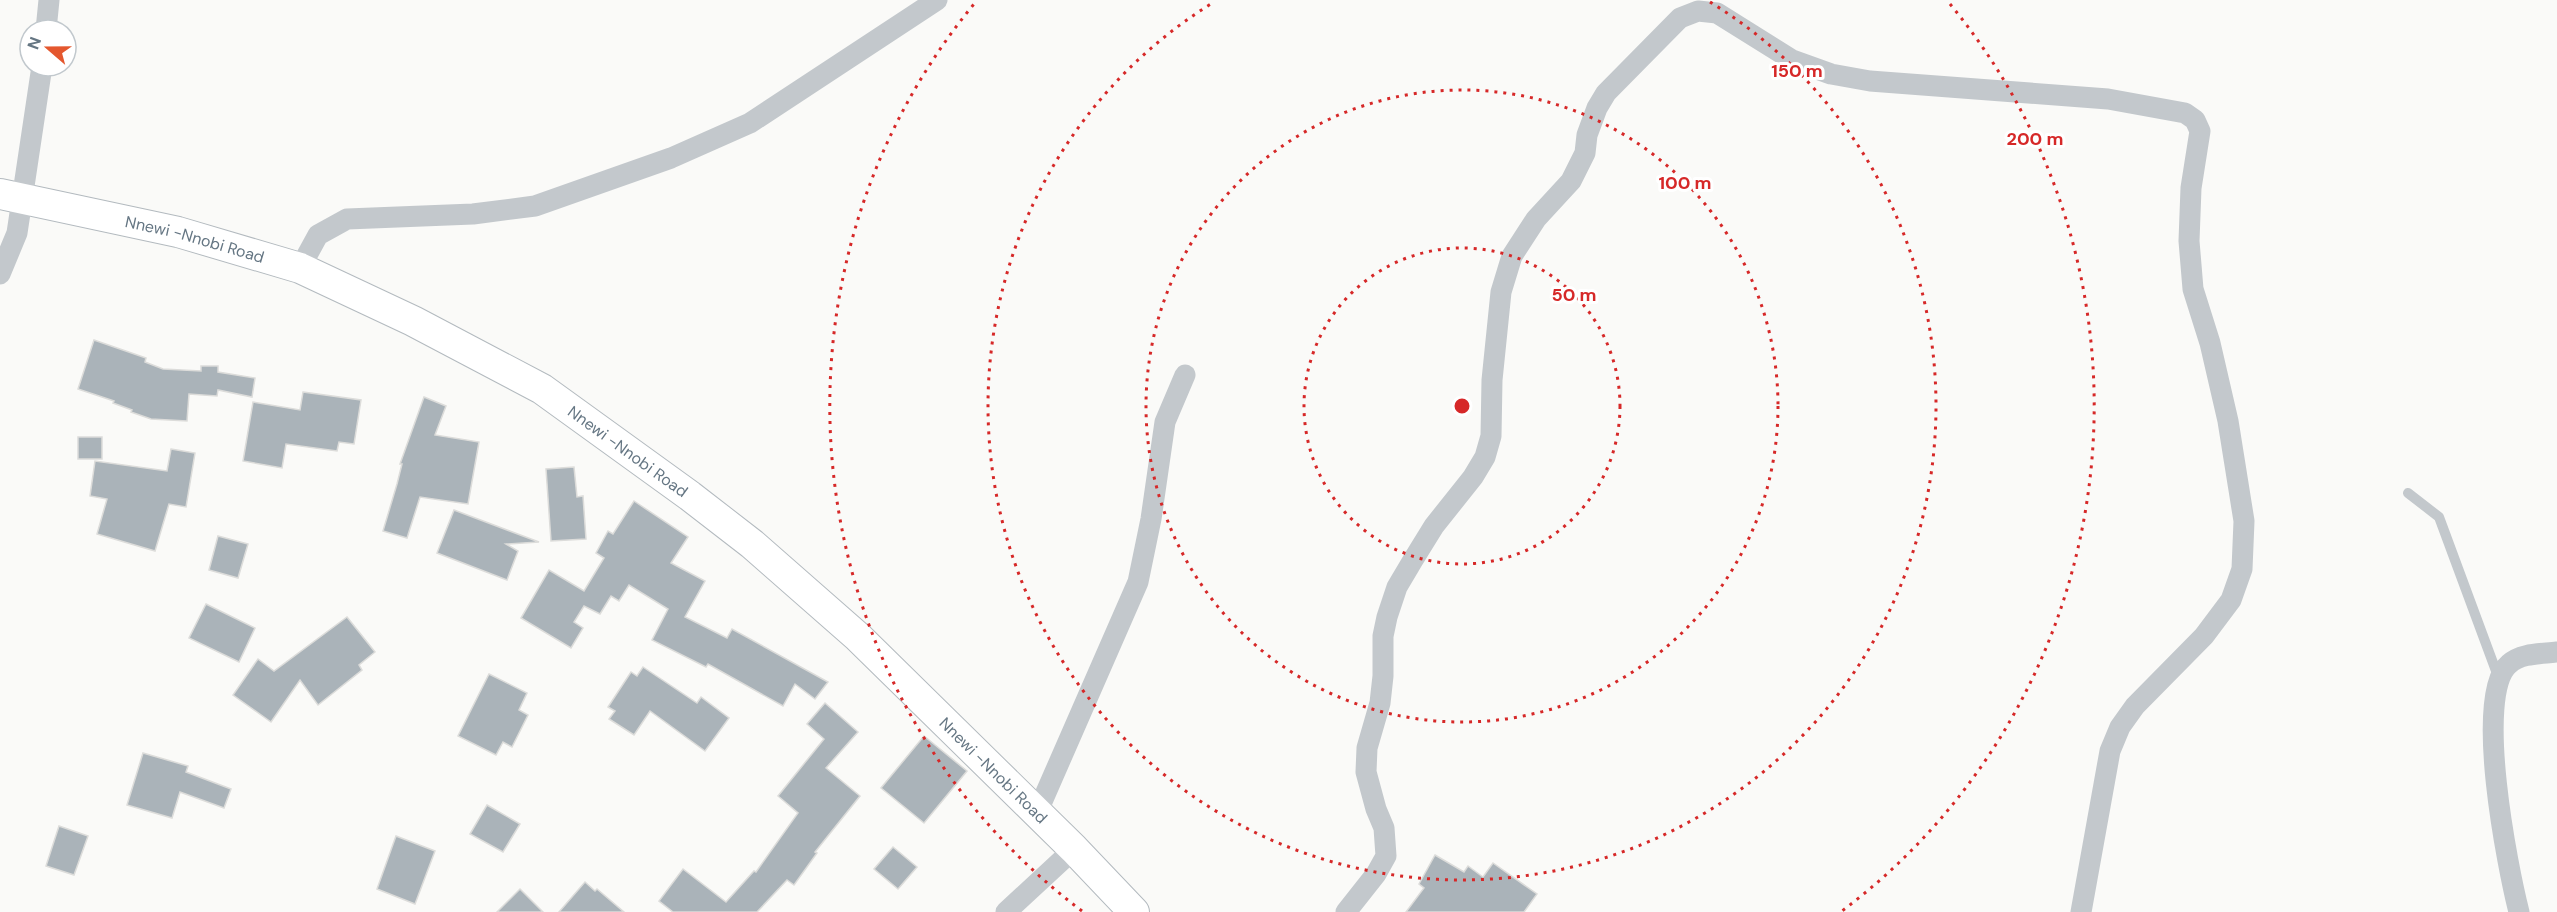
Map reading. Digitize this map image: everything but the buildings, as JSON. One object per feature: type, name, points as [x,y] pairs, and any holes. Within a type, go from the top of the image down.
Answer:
[{"type":"main road","name":"Nnewi -Nnobi Road","points":[[11,195],[178,232],[300,268],[413,321],[542,389],[690,496],[752,544],[858,637],[1074,849],[1134,912]]},
{"type":"street","points":[[47,18],[49,0]]},
{"type":"street","points":[[300,268],[318,235],[347,219],[473,214],[535,206],[671,158],[750,123],[937,0]]},
{"type":"street","points":[[1346,912],[1376,874],[1386,856],[1384,828],[1376,809],[1366,772],[1367,748],[1380,704],[1383,636],[1387,617],[1397,587],[1413,560],[1434,526],[1485,458],[1491,436],[1492,380],[1501,292],[1512,256],[1536,219],[1571,182],[1585,153],[1587,135],[1597,108],[1606,93],[1680,18],[1698,11],[1717,13],[1792,60],[1831,74],[1870,81],[2108,99],[2185,113],[2195,120],[2200,131],[2188,241],[2193,290],[2210,343],[2228,421],[2244,521],[2242,569],[2231,600],[2204,636],[2135,706],[2120,727],[2110,751],[2081,912]]},
{"type":"street","points":[[0,274],[17,232],[11,195],[39,78]]},
{"type":"street","points":[[1037,813],[1138,582],[1152,519],[1165,422],[1185,375]]},
{"type":"street","points":[[2519,912],[2507,868],[2493,747],[2495,699],[2499,679],[2507,665],[2518,657],[2557,652]]},
{"type":"street","points":[[1006,912],[1074,849]]},
{"type":"lane","points":[[2408,493],[2439,517],[2499,679]]}]
